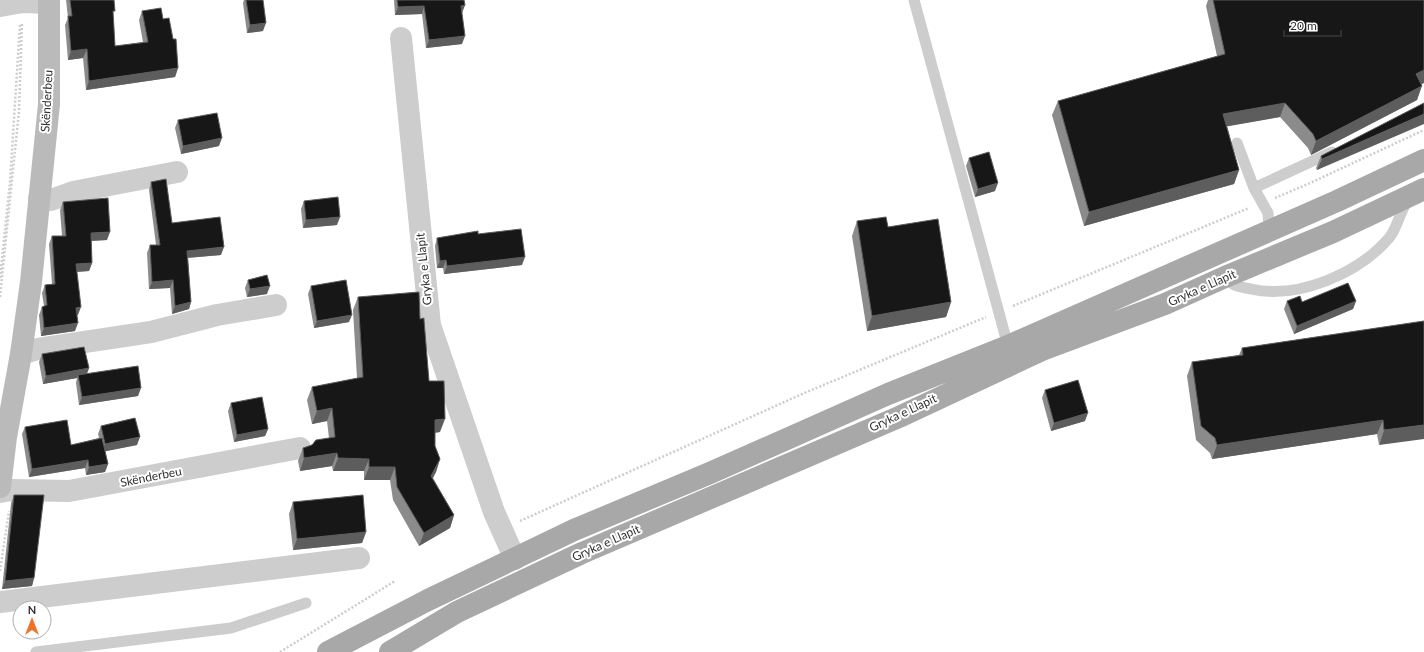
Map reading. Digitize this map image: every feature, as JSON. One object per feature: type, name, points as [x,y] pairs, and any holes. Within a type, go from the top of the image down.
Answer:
[{"type":"main road","name":"Skënderbeu","points":[[0,487],[6,437],[21,354],[31,282],[49,104],[49,2]]},
{"type":"main road","name":"Gryka e Llapit","points":[[328,652],[428,600],[574,530],[710,473],[888,394],[1008,346],[1337,201],[1424,160]]},
{"type":"main road","name":"Gryka e Llapit","points":[[390,652],[457,612],[582,554],[898,417],[1042,350],[1165,304],[1333,232],[1417,193]]},
{"type":"street","name":"Skënderbeu","points":[[15,4],[49,2]]},
{"type":"street","name":"Gryka e Llapit","points":[[401,38],[430,325],[471,447],[515,559]]},
{"type":"street","points":[[39,198],[52,200],[73,192],[177,172]]},
{"type":"street","points":[[21,354],[38,349],[151,332],[217,315],[276,305]]},
{"type":"street","name":"Skënderbeu","points":[[0,492],[12,490],[76,490],[300,448]]},
{"type":"street","points":[[0,602],[359,558]]},
{"type":"lane","points":[[914,0],[1008,346]]},
{"type":"lane","points":[[1237,143],[1254,188],[1268,213],[1269,230]]},
{"type":"lane","points":[[1254,188],[1339,148]]},
{"type":"lane","points":[[1225,277],[1231,285],[1263,292],[1285,292],[1310,286],[1350,271],[1369,257],[1390,237],[1401,209],[1417,193]]},
{"type":"lane","points":[[36,652],[231,628],[306,603]]},
{"type":"path","points":[[0,278],[10,182],[15,4]]},
{"type":"path","points":[[0,297],[19,111],[15,4]]},
{"type":"path","points":[[502,529],[802,394],[1308,184],[1424,130]]},
{"type":"path","points":[[280,652],[395,581]]},
{"type":"building","points":[[70,0],[114,0],[115,11],[113,11],[115,46],[148,42],[142,11],[161,8],[163,19],[169,18],[173,39],[176,39],[178,68],[89,81],[87,49],[71,51],[68,16],[72,16]]},
{"type":"building","points":[[246,0],[263,0],[266,23],[250,25]]},
{"type":"building","points":[[397,0],[464,0],[465,5],[461,6],[465,36],[429,40],[424,6],[398,7]]},
{"type":"building","points":[[1213,0],[1424,0],[1424,70],[1416,74],[1422,86],[1316,141],[1313,134],[1285,103],[1223,114],[1239,170],[1089,212],[1058,101],[1225,54]]},
{"type":"building","points":[[1424,103],[1424,114],[1322,159],[1321,156]]},
{"type":"building","points":[[217,113],[222,138],[183,146],[178,120]]},
{"type":"building","points":[[989,152],[998,183],[978,189],[969,158]]},
{"type":"building","points":[[166,179],[172,223],[220,217],[224,247],[187,251],[191,302],[175,306],[173,280],[152,282],[150,245],[160,245],[151,182]]},
{"type":"building","points":[[338,197],[340,217],[306,220],[304,201]]},
{"type":"building","points":[[108,198],[110,232],[91,233],[92,263],[76,264],[81,307],[76,308],[78,323],[44,328],[42,307],[47,305],[45,285],[55,284],[52,236],[66,236],[63,202]]},
{"type":"building","points":[[886,217],[888,227],[938,219],[951,302],[872,316],[857,221]]},
{"type":"building","points":[[521,229],[525,257],[447,266],[446,260],[440,261],[437,238],[478,231],[478,234]]},
{"type":"building","points":[[267,275],[270,286],[250,289],[248,280]]},
{"type":"building","points":[[346,280],[352,315],[317,321],[311,286]]},
{"type":"building","points":[[1348,283],[1356,301],[1297,326],[1287,301],[1300,296],[1302,302]]},
{"type":"building","points":[[419,292],[420,319],[424,318],[429,381],[444,381],[445,419],[435,420],[435,446],[440,459],[431,476],[454,515],[424,533],[397,487],[395,467],[369,467],[369,459],[338,458],[337,453],[304,458],[303,448],[312,445],[316,440],[335,437],[332,408],[317,411],[312,387],[363,377],[358,297]]},
{"type":"building","points":[[1424,321],[1424,425],[1384,430],[1383,420],[1217,445],[1215,438],[1201,426],[1192,362],[1243,355],[1242,348]]},
{"type":"building","points":[[84,347],[89,368],[46,376],[42,354]]},
{"type":"building","points":[[138,366],[141,388],[82,397],[78,375]]},
{"type":"building","points":[[1078,380],[1088,413],[1054,423],[1045,390]]},
{"type":"building","points":[[262,397],[268,429],[237,435],[231,403]]},
{"type":"building","points":[[135,418],[140,437],[105,444],[101,426]]},
{"type":"building","points":[[67,420],[71,445],[102,438],[108,464],[89,467],[88,460],[32,469],[25,427]]},
{"type":"building","points":[[14,495],[44,495],[34,578],[5,581]]},
{"type":"building","points":[[363,495],[366,532],[297,539],[293,502]]}]
